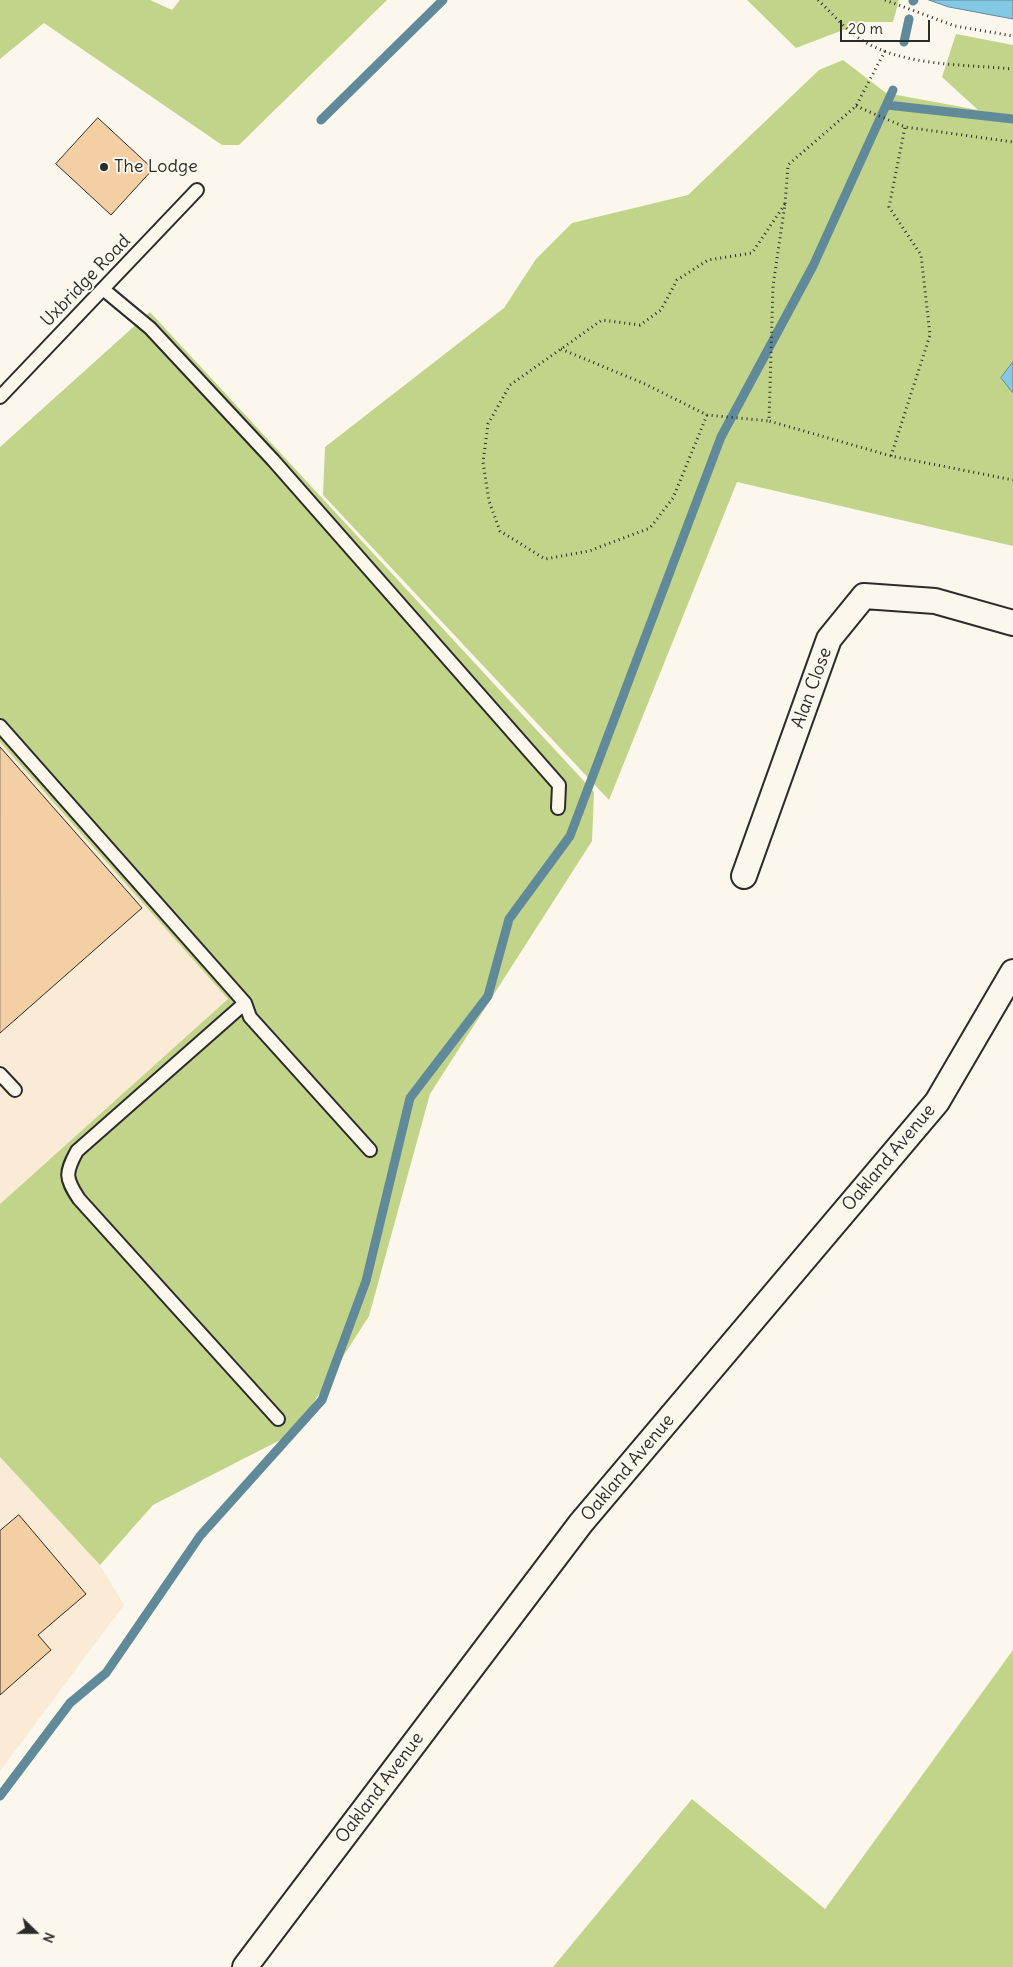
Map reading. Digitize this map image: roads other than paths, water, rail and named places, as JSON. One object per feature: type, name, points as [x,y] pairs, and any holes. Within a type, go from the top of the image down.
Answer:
[{"type":"street","name":"Alan Close","points":[[744,876],[829,639],[864,596],[935,602],[1013,623]]},
{"type":"street","name":"Oakland Avenue","points":[[245,1967],[581,1523],[937,1102],[1013,972]]},
{"type":"lane","name":"Uxbridge Road","points":[[0,397],[197,190]]},
{"type":"lane","points":[[103,289],[150,328],[266,454],[559,785],[558,808]]},
{"type":"lane","points":[[0,726],[246,1003],[250,1017],[370,1150]]},
{"type":"lane","points":[[246,1003],[77,1151],[69,1165],[68,1182],[79,1199],[278,1419]]},
{"type":"lane","points":[[0,1074],[15,1090]]},
{"type":"water","points":[[929,0],[1013,0],[1013,19],[949,7]]},
{"type":"water","points":[[1013,362],[1013,393],[1001,378]]},
{"type":"waterway","points":[[321,120],[443,0]]},
{"type":"waterway","points":[[904,42],[909,19]]},
{"type":"waterway","points":[[0,1796],[70,1703],[106,1673],[200,1536],[322,1400],[366,1281],[410,1098],[488,996],[509,919],[570,836],[721,437],[813,266],[893,90]]},
{"type":"waterway","points":[[887,105],[1013,119]]},
{"type":"place","name":"The Lodge","points":[[104,167]]}]
